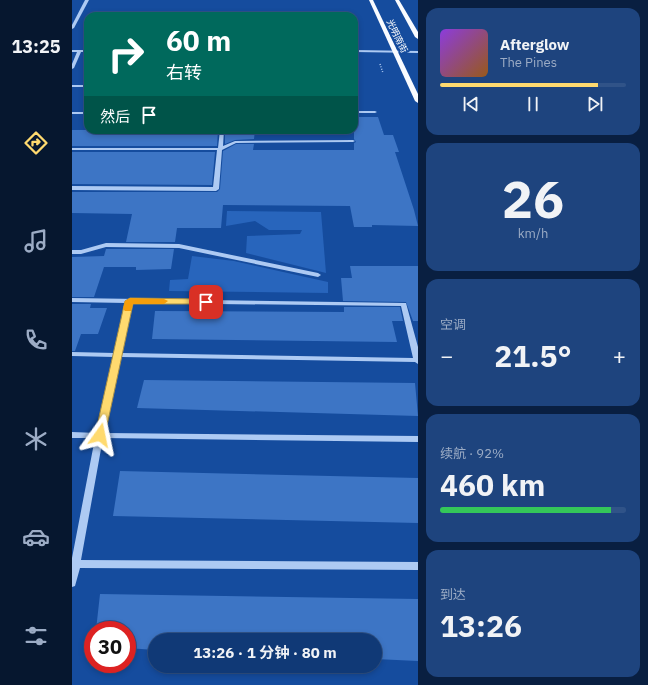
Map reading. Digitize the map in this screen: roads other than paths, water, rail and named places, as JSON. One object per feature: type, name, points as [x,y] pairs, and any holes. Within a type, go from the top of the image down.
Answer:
[{"type":"main road","name":"光明南街","points":[[370,0],[418,101]]},
{"type":"main road","points":[[397,0],[418,37]]},
{"type":"street","points":[[72,28],[87,0]]},
{"type":"street","points":[[72,51],[84,51]]},
{"type":"street","points":[[72,68],[80,51]]},
{"type":"street","points":[[358,52],[418,56]]},
{"type":"street","points":[[358,56],[418,52]]},
{"type":"street","points":[[72,56],[84,56]]},
{"type":"street","points":[[72,86],[84,86]]},
{"type":"street","points":[[358,112],[375,112]]},
{"type":"street","points":[[72,113],[84,113]]},
{"type":"street","points":[[72,188],[216,190],[222,134]]},
{"type":"street","points":[[72,149],[220,149],[234,142],[353,141]]},
{"type":"street","points":[[72,252],[80,252],[106,245],[179,246],[318,275]]},
{"type":"street","points":[[72,300],[404,304],[418,361],[72,354]]},
{"type":"street","points":[[72,583],[74,564],[100,435],[130,301]]},
{"type":"street","points":[[72,435],[418,439]]},
{"type":"street","points":[[74,564],[418,566]]}]
